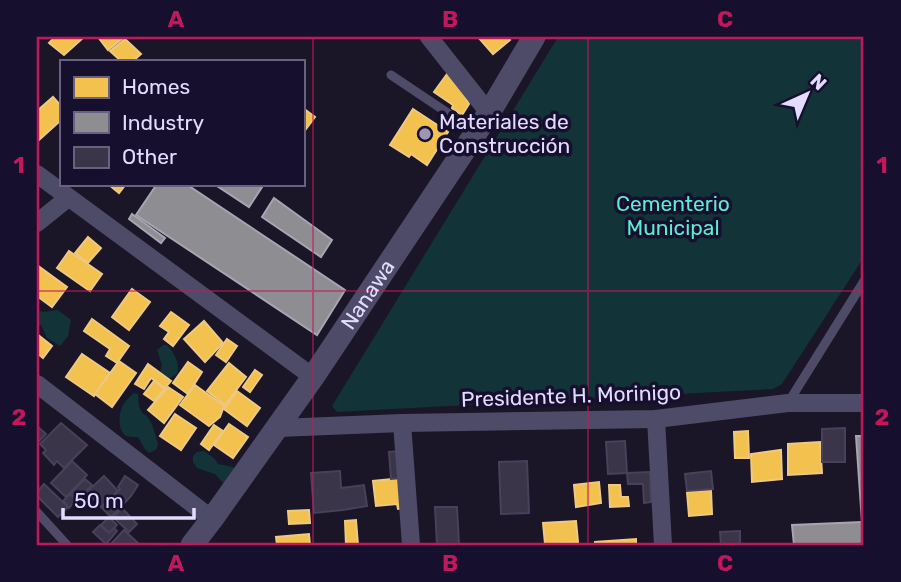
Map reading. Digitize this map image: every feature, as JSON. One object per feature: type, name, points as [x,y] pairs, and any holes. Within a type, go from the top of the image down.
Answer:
[{"type":"street","points":[[429,37],[489,113]]},
{"type":"street","name":"Nanawa","points":[[192,545],[313,377],[489,113],[534,37]]},
{"type":"street","points":[[37,174],[313,377]]},
{"type":"street","points":[[37,223],[68,198]]},
{"type":"street","points":[[37,384],[212,519]]},
{"type":"street","name":"Presidente H. Morinigo","points":[[278,428],[656,419],[788,403],[864,403]]},
{"type":"street","points":[[656,419],[663,545]]},
{"type":"street","points":[[402,423],[411,545]]},
{"type":"lane","points":[[391,75],[476,132]]},
{"type":"lane","points":[[788,403],[864,281]]},
{"type":"lane","points":[[37,512],[67,545]]},
{"type":"green space","name":"Cementerio Municipal","points":[[558,37],[864,37],[864,257],[782,384],[773,389],[337,412],[332,406]]},
{"type":"green space","points":[[37,310],[58,310],[71,320],[68,336],[60,346],[47,338],[41,325],[37,327]]},
{"type":"green space","points":[[167,345],[172,351],[178,367],[177,374],[167,380],[160,373],[162,365],[157,350]]},
{"type":"green space","points":[[134,393],[138,394],[139,406],[151,422],[158,443],[156,449],[149,453],[138,437],[126,436],[121,428],[121,410]]},
{"type":"green space","points":[[204,451],[218,464],[236,470],[225,485],[215,474],[197,468],[193,462],[193,456],[197,452]]},
{"type":"building: Homes","points":[[55,37],[84,37],[64,55],[49,43]]},
{"type":"building: Homes","points":[[98,37],[122,37],[123,38],[108,50]]},
{"type":"building: Homes","points":[[478,37],[507,37],[510,40],[493,54]]},
{"type":"building: Homes","points":[[125,39],[141,54],[134,60],[120,60],[110,51]]},
{"type":"building: Homes","points":[[447,74],[469,104],[462,115],[434,92]]},
{"type":"building: Homes","points":[[53,97],[60,105],[60,121],[39,140],[37,137],[37,111]]},
{"type":"building: Homes","points":[[304,109],[315,117],[304,132]]},
{"type":"building: Homes","points":[[413,109],[448,132],[427,165],[390,145]]},
{"type":"building: Homes","points":[[110,186],[124,186],[119,193]]},
{"type":"building: Homes","points":[[88,237],[101,248],[88,263],[75,253]]},
{"type":"building: Homes","points":[[69,251],[102,274],[90,291],[57,268]]},
{"type":"building: Homes","points":[[37,265],[67,287],[52,307],[37,296]]},
{"type":"building: Homes","points":[[132,289],[150,302],[129,330],[112,317]]},
{"type":"building: Homes","points":[[171,312],[189,325],[173,346],[164,339],[169,332],[160,326]]},
{"type":"building: Homes","points":[[92,319],[129,346],[117,363],[106,356],[110,349],[84,331]]},
{"type":"building: Homes","points":[[204,321],[223,343],[205,362],[184,339]]},
{"type":"building: Homes","points":[[37,334],[52,346],[43,358],[37,353]]},
{"type":"building: Homes","points":[[227,339],[237,346],[226,362],[216,355]]},
{"type":"building: Homes","points":[[82,354],[110,373],[94,396],[66,377]]},
{"type":"building: Homes","points":[[119,361],[136,373],[112,407],[95,394]]},
{"type":"building: Homes","points":[[188,362],[202,372],[188,394],[173,383]]},
{"type":"building: Homes","points":[[229,363],[246,377],[225,405],[207,391]]},
{"type":"building: Homes","points":[[148,364],[171,381],[165,388],[151,378],[144,389],[135,384]]},
{"type":"building: Homes","points":[[255,370],[262,375],[250,392],[243,387]]},
{"type":"building: Homes","points":[[154,381],[165,389],[154,401],[144,394]]},
{"type":"building: Homes","points":[[195,385],[224,406],[220,417],[209,426],[180,405]]},
{"type":"building: Homes","points":[[168,387],[183,397],[164,423],[148,410]]},
{"type":"building: Homes","points":[[237,391],[260,408],[247,426],[224,409]]},
{"type":"building: Homes","points":[[175,414],[196,428],[181,450],[160,436]]},
{"type":"building: Homes","points":[[229,424],[248,437],[233,458],[214,445]]},
{"type":"building: Homes","points":[[214,425],[223,431],[209,450],[201,444]]},
{"type":"building: Homes","points":[[748,431],[749,458],[735,458],[734,432]]},
{"type":"building: Homes","points":[[820,442],[822,473],[788,475],[788,444]]},
{"type":"building: Homes","points":[[781,450],[782,479],[752,482],[751,454]]},
{"type":"building: Homes","points":[[402,478],[405,508],[398,509],[397,504],[376,506],[373,481]]},
{"type":"building: Homes","points":[[599,482],[601,503],[576,507],[574,485]]},
{"type":"building: Homes","points":[[609,485],[620,485],[621,497],[628,497],[629,506],[610,507]]},
{"type":"building: Homes","points":[[711,490],[712,514],[689,516],[687,492]]},
{"type":"building: Homes","points":[[309,510],[310,523],[289,524],[288,511]]},
{"type":"building: Homes","points":[[356,520],[358,545],[346,545],[345,521]]},
{"type":"building: Homes","points":[[576,521],[578,542],[545,544],[543,523]]},
{"type":"building: Homes","points":[[309,534],[310,545],[277,545],[276,537]]},
{"type":"building: Homes","points":[[636,539],[636,545],[595,545],[595,542]]},
{"type":"building: Industry","points":[[156,186],[189,186],[345,290],[317,335],[136,215]]},
{"type":"building: Industry","points":[[217,186],[263,186],[249,207]]},
{"type":"building: Industry","points":[[274,198],[332,240],[321,257],[262,217]]},
{"type":"building: Industry","points":[[132,214],[165,238],[161,243],[129,219]]},
{"type":"building: Industry","points":[[856,436],[864,436],[864,522],[862,522]]},
{"type":"building: Industry","points":[[864,522],[864,545],[794,545],[792,525]]},
{"type":"building: Other","points":[[61,423],[87,445],[64,468],[57,461],[54,465],[43,453],[46,450],[40,444]]},
{"type":"building: Other","points":[[37,426],[46,434],[37,443]]},
{"type":"building: Other","points":[[845,428],[845,462],[822,462],[822,429]]},
{"type":"building: Other","points":[[625,441],[627,473],[608,474],[606,442]]},
{"type":"building: Other","points":[[400,451],[402,478],[391,479],[389,452]]},
{"type":"building: Other","points":[[72,461],[87,475],[66,497],[51,483]]},
{"type":"building: Other","points":[[527,461],[529,513],[501,514],[499,462]]},
{"type":"building: Other","points":[[340,471],[341,488],[364,485],[367,506],[314,513],[311,473]]},
{"type":"building: Other","points":[[711,471],[713,489],[687,491],[685,474]]},
{"type":"building: Other","points":[[650,472],[651,502],[644,503],[643,484],[628,484],[627,473]]},
{"type":"building: Other","points":[[104,476],[118,491],[101,507],[87,492]]},
{"type":"building: Other","points":[[125,476],[138,485],[111,517],[102,508],[120,489],[118,487]]},
{"type":"building: Other","points":[[85,479],[92,485],[78,500],[71,493]]},
{"type":"building: Other","points":[[44,484],[68,507],[58,517],[37,496]]},
{"type":"building: Other","points":[[70,494],[76,500],[69,508],[63,501]]},
{"type":"building: Other","points":[[435,507],[457,507],[459,545],[437,545]]},
{"type":"building: Other","points":[[122,508],[137,524],[129,532],[113,517]]},
{"type":"building: Other","points":[[109,517],[117,525],[109,533],[101,525]]},
{"type":"building: Other","points":[[100,525],[109,533],[114,528],[117,531],[106,544],[93,532]]},
{"type":"building: Other","points":[[124,530],[140,545],[110,545]]},
{"type":"building: Other","points":[[740,531],[740,545],[721,545],[720,532]]},
{"type":"place","name":"Materiales de Construcción","points":[[425,134]]}]
